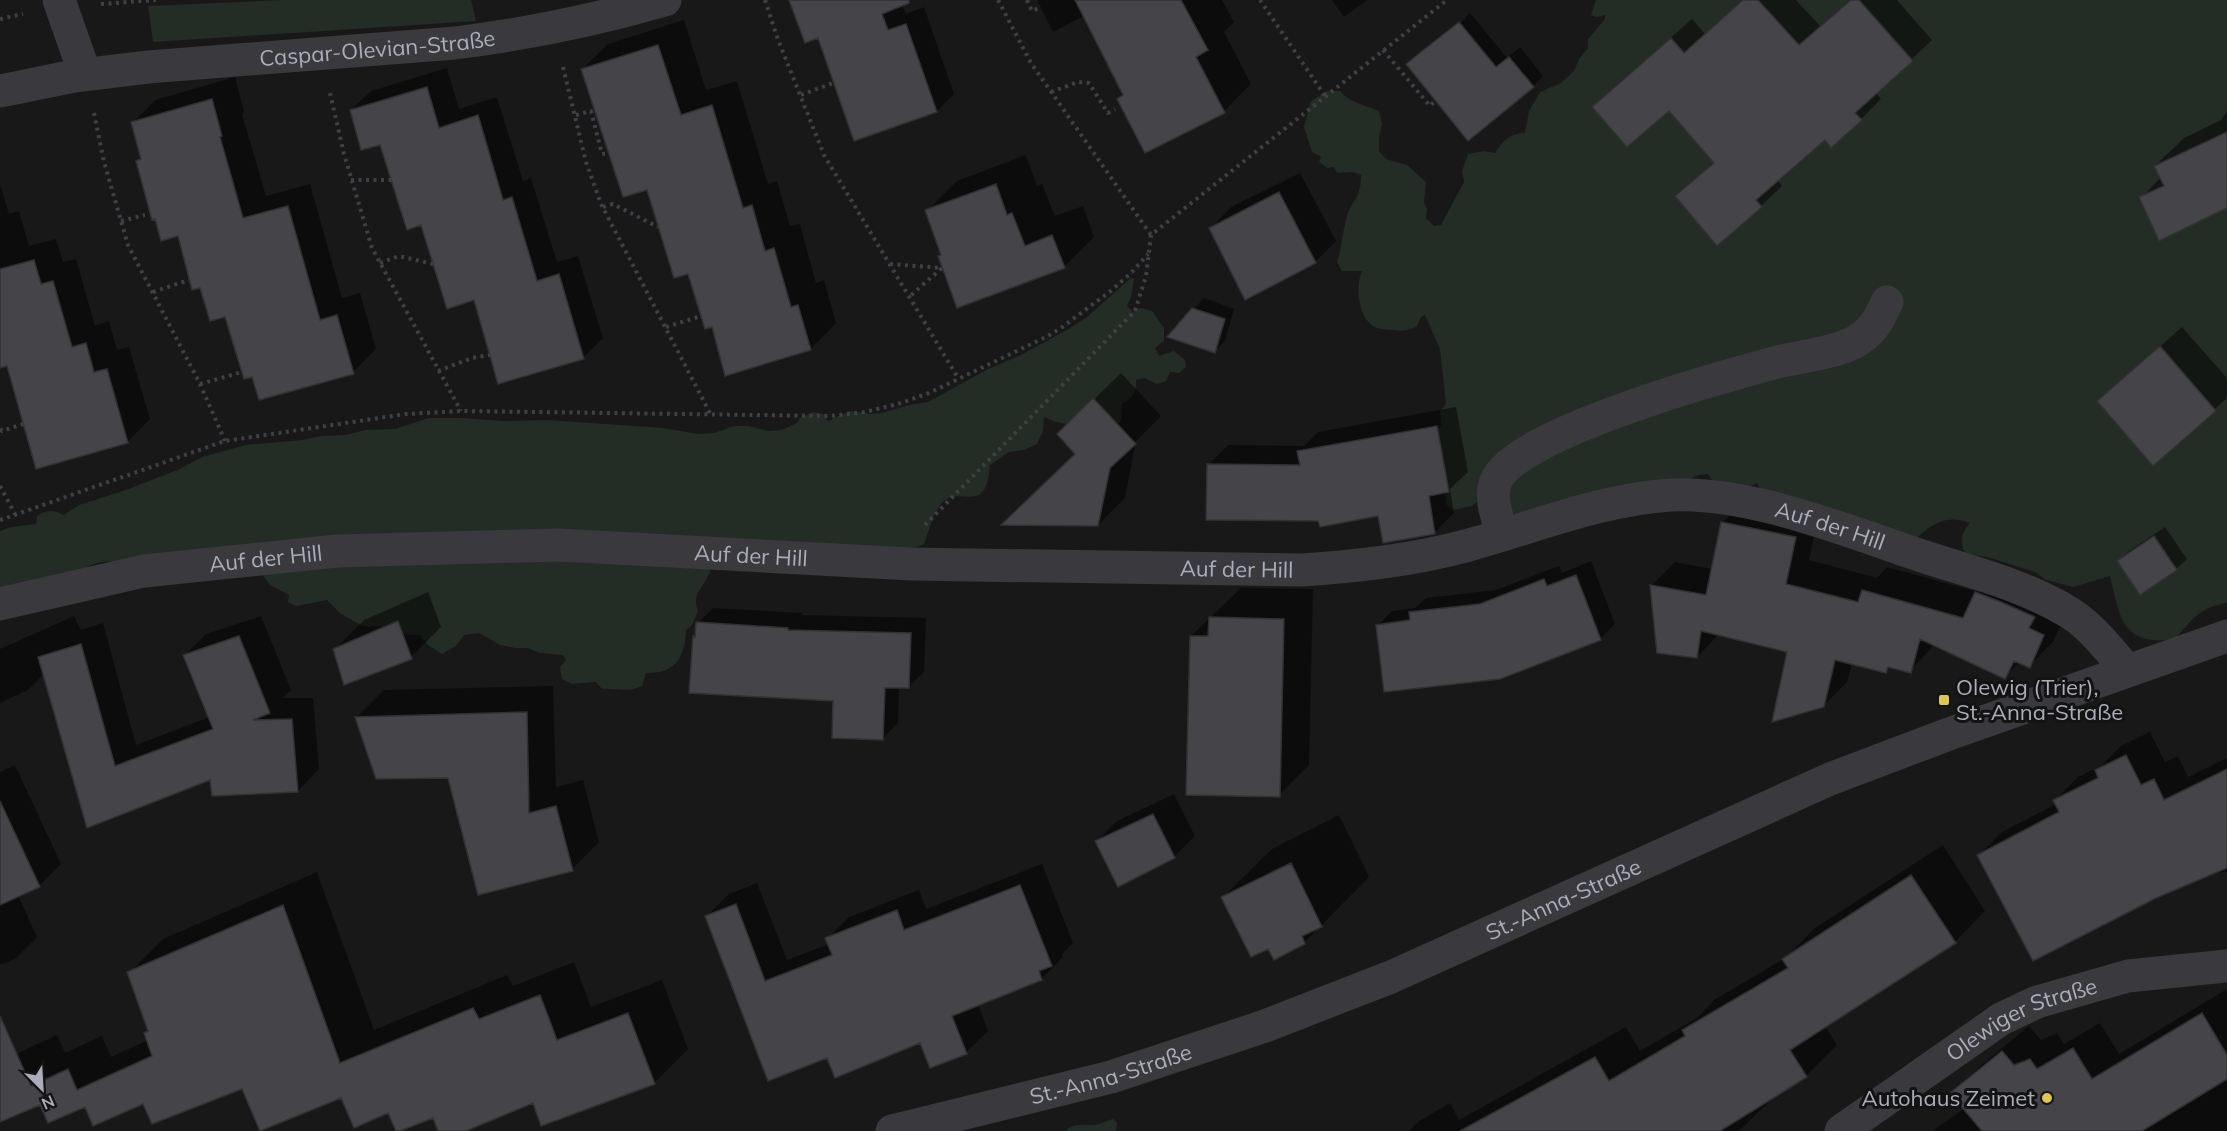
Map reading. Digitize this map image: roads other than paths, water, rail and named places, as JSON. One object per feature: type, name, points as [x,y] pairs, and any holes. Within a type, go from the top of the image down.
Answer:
[{"type":"street","name":"Caspar-Olevian-Straße","points":[[0,91],[86,74],[148,66],[455,44],[553,28],[625,12],[665,0]]},
{"type":"street","points":[[45,6],[86,74]]},
{"type":"street","points":[[1502,535],[1493,499],[1497,480],[1505,467],[1549,440],[1598,419],[1686,387],[1853,343],[1876,325],[1887,302]]},
{"type":"street","name":"Auf der Hill","points":[[0,604],[144,571],[337,551],[559,545],[911,564],[1291,570],[1346,567],[1421,556],[1628,501],[1672,495],[1718,497],[1781,510],[2019,588],[2071,614],[2101,640],[2127,670]]},
{"type":"street","name":"St.-Anna-Straße","points":[[892,1131],[1111,1077],[1215,1044],[1324,1004],[1401,973],[1830,778],[2227,636]]},
{"type":"street","name":"Olewiger Straße","points":[[1840,1131],[2001,1019],[2037,1002],[2128,976],[2227,966]]},
{"type":"place","name":"Olewig (Trier), St.-Anna-Straße","points":[[1944,700]]},
{"type":"place","name":"Autohaus Zeimet","points":[[2047,1098]]}]
